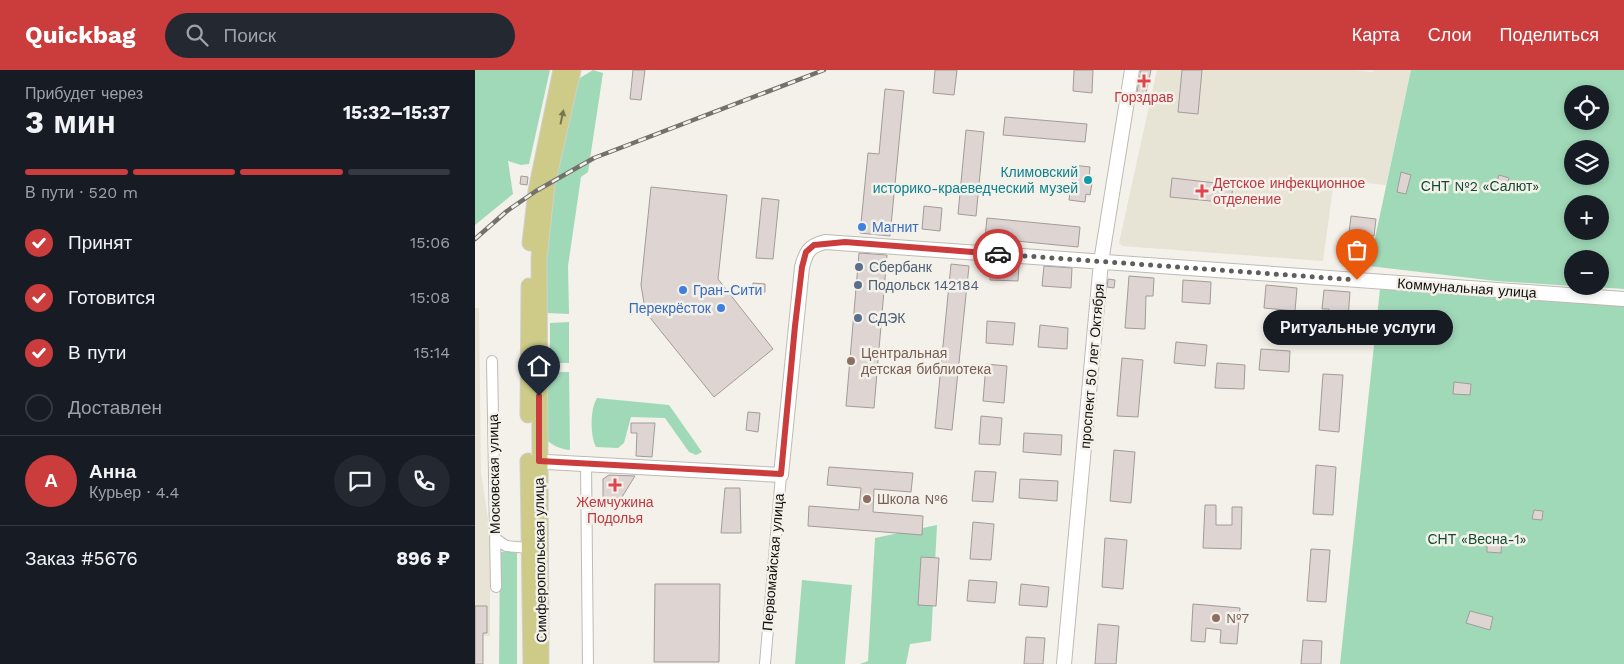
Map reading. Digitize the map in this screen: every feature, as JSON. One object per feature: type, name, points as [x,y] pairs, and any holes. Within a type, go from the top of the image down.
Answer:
[{"type":"main road","name":"Симферопольская улица","points":[[541,664],[529,258],[533,212],[561,70]]},
{"type":"main road","name":"Симферопольская улица","points":[[531,664],[529,548],[534,461],[540,249],[547,185],[573,70]]},
{"type":"street","name":"проспект 50 лет Октября","points":[[1064,664],[1101,262],[1132,70]]},
{"type":"street","name":"Коммунальная улица","points":[[806,252],[814,245],[845,242],[1624,299]]},
{"type":"street","name":"Первомайская улица","points":[[765,664],[795,326],[802,267],[806,252]]},
{"type":"street","name":"Московская улица","points":[[492,362],[496,587]]},
{"type":"street","points":[[534,461],[586,462],[781,474]]},
{"type":"street","points":[[586,462],[588,664]]},
{"type":"street","points":[[496,540],[505,546],[529,548]]},
{"type":"shaded area","points":[[1157,70],[1182,70],[1198,114],[1202,70],[1351,70],[1373,72],[1373,70],[1411,70],[1386,185],[1334,180],[1323,261],[1122,246],[1119,243]],"holes":[[[1173,178],[1233,185],[1231,203],[1171,197]]]},
{"type":"shaded area","points":[[475,308],[479,308],[481,472],[490,533],[490,636],[483,636],[483,664],[475,664]]},
{"type":"green space","points":[[475,70],[550,70],[529,164],[521,165],[508,161],[513,194],[475,225]]},
{"type":"green space","points":[[593,70],[603,73],[588,172],[581,177],[568,266],[569,314],[547,313],[544,263],[552,177],[575,81]]},
{"type":"green space","name":"СНТ №2 «Салют»","points":[[1411,70],[1624,70],[1624,289],[1609,288],[1609,250],[1564,250],[1564,285],[1496,281],[1369,266]]},
{"type":"green space","name":"СНТ «Весна-1»","points":[[1380,289],[1624,304],[1624,664],[1340,664]]},
{"type":"green space","points":[[569,322],[569,363],[550,363],[550,323]]},
{"type":"green space","points":[[542,372],[569,372],[570,450],[555,446],[542,436]]},
{"type":"green space","points":[[597,398],[669,405],[702,452],[696,455],[689,452],[665,418],[631,417],[624,443],[618,448],[596,447],[592,422],[593,409]]},
{"type":"green space","points":[[937,525],[931,641],[910,644],[906,664],[860,664],[868,661],[875,538]]},
{"type":"green space","points":[[500,552],[517,552],[517,664],[499,664]]},
{"type":"green space","points":[[802,580],[852,585],[845,664],[795,664]]},
{"type":"building","points":[[633,70],[645,70],[641,100],[630,99]]},
{"type":"building","points":[[935,70],[957,70],[954,95],[933,93]]},
{"type":"building","points":[[1074,70],[1093,70],[1092,93],[1073,91]]},
{"type":"building","name":"Горздрав","points":[[1141,70],[1151,70],[1146,93],[1137,92]]},
{"type":"building","points":[[1182,70],[1202,70],[1198,114],[1178,112]]},
{"type":"building","points":[[885,89],[904,91],[890,236],[860,233],[868,153],[879,154]]},
{"type":"building","points":[[1005,117],[1087,124],[1085,142],[1003,135]]},
{"type":"building","points":[[966,130],[984,132],[976,216],[958,214]]},
{"type":"building","points":[[1073,165],[1090,167],[1089,177],[1093,177],[1090,195],[1086,194],[1085,202],[1069,200],[1070,192],[1072,192]]},
{"type":"building","points":[[1401,172],[1411,175],[1406,194],[1397,192]]},
{"type":"building","points":[[1499,175],[1509,178],[1506,188],[1496,185]]},
{"type":"building","points":[[521,176],[528,177],[527,185],[520,184]]},
{"type":"building","name":"Детское инфекционное отделение","points":[[1172,178],[1233,185],[1231,203],[1170,197]]},
{"type":"building","name":"Гран-Сити","points":[[651,187],[727,195],[718,279],[773,349],[714,397],[651,319],[644,303],[641,285]]},
{"type":"building","points":[[762,198],[779,200],[773,259],[756,258]]},
{"type":"building","points":[[924,206],[942,208],[940,231],[922,229]]},
{"type":"building","points":[[1351,216],[1376,219],[1374,236],[1349,233]]},
{"type":"building","points":[[987,218],[1080,227],[1078,247],[985,238]]},
{"type":"building","points":[[859,253],[887,255],[874,408],[846,406]]},
{"type":"building","points":[[991,263],[1019,265],[1018,281],[990,280]]},
{"type":"building","points":[[951,264],[969,266],[952,430],[935,428]]},
{"type":"building","points":[[1044,266],[1072,268],[1071,288],[1042,286]]},
{"type":"building","points":[[1129,276],[1154,278],[1153,296],[1146,296],[1145,329],[1125,328]]},
{"type":"building","points":[[1108,279],[1115,280],[1114,288],[1107,287]]},
{"type":"building","points":[[1183,280],[1211,282],[1210,304],[1182,302]]},
{"type":"building","points":[[753,283],[765,284],[765,292],[752,291]]},
{"type":"building","points":[[1266,285],[1297,288],[1295,311],[1264,308]]},
{"type":"building","points":[[1324,290],[1350,292],[1346,344],[1325,343],[1329,309],[1322,309]]},
{"type":"building","points":[[987,321],[1015,323],[1013,345],[986,343]]},
{"type":"building","points":[[1040,325],[1068,328],[1067,349],[1038,347]]},
{"type":"building","points":[[1176,342],[1207,345],[1205,366],[1174,363]]},
{"type":"building","points":[[1261,349],[1290,351],[1289,372],[1259,370]]},
{"type":"building","points":[[1122,358],[1143,360],[1138,417],[1117,416]]},
{"type":"building","points":[[1217,363],[1245,365],[1244,389],[1215,388]]},
{"type":"building","points":[[986,364],[1007,366],[1004,403],[983,401]]},
{"type":"building","points":[[1323,374],[1343,375],[1339,432],[1319,430]]},
{"type":"building","points":[[1454,382],[1471,384],[1470,395],[1453,394]]},
{"type":"building","points":[[748,412],[760,413],[758,432],[746,430]]},
{"type":"building","points":[[981,416],[1002,418],[1000,445],[979,444]]},
{"type":"building","points":[[631,423],[655,423],[652,457],[636,456],[637,433],[631,433]]},
{"type":"building","points":[[1024,433],[1062,435],[1061,455],[1023,452]]},
{"type":"building","points":[[1114,450],[1135,452],[1131,503],[1110,501]]},
{"type":"building","points":[[1316,465],[1336,467],[1333,515],[1313,514]]},
{"type":"building","name":"Школа №6","points":[[829,467],[913,473],[911,492],[874,489],[873,512],[923,516],[922,535],[808,526],[809,506],[859,510],[861,488],[827,485]]},
{"type":"building","points":[[975,471],[996,472],[993,502],[972,501]]},
{"type":"building","points":[[609,475],[635,476],[622,497],[603,499],[603,479]]},
{"type":"building","points":[[1020,479],[1058,481],[1057,501],[1019,498]]},
{"type":"building","points":[[725,488],[740,488],[741,533],[721,533]]},
{"type":"building","points":[[1205,505],[1216,505],[1216,525],[1232,525],[1232,507],[1242,507],[1241,549],[1203,548]]},
{"type":"building","points":[[1534,510],[1543,511],[1542,520],[1532,519]]},
{"type":"building","points":[[973,522],[994,524],[991,560],[970,559]]},
{"type":"building","points":[[1105,538],[1127,540],[1123,589],[1102,587]]},
{"type":"building","points":[[1487,538],[1502,539],[1501,553],[1487,552]]},
{"type":"building","points":[[1311,549],[1330,550],[1326,602],[1307,601]]},
{"type":"building","points":[[921,557],[939,558],[936,606],[918,605]]},
{"type":"building","points":[[969,580],[997,582],[995,603],[967,601]]},
{"type":"building","points":[[655,584],[720,584],[719,662],[654,662]]},
{"type":"building","points":[[1021,584],[1049,587],[1047,607],[1019,605]]},
{"type":"building","name":"№7","points":[[1193,604],[1240,608],[1237,644],[1220,643],[1221,630],[1206,628],[1205,642],[1191,641]]},
{"type":"building","points":[[475,606],[487,606],[487,633],[483,633],[483,664],[475,664]]},
{"type":"building","points":[[1470,611],[1493,617],[1490,630],[1466,623]]},
{"type":"building","points":[[1098,624],[1119,626],[1116,664],[1095,664]]},
{"type":"building","points":[[1026,637],[1045,638],[1043,664],[1024,664]]},
{"type":"building","points":[[1303,640],[1322,641],[1321,664],[1301,664]]},
{"type":"railway","points":[[475,239],[507,211],[536,191],[594,158],[824,70]]},
{"type":"way so far","points":[[998,254],[1357,280]]},
{"type":"place","name":"Горздрав","points":[[1144,81]]},
{"type":"place","name":"Климовский историко-краеведческий музей","points":[[1088,180]]},
{"type":"place","name":"Детское инфекционное отделение","points":[[1202,191]]},
{"type":"place","name":"Магнит","points":[[862,227]]},
{"type":"place","name":"Сбербанк","points":[[859,267]]},
{"type":"place","name":"Ритуальные услуги","points":[[1357,280]]},
{"type":"place","name":"Подольск 142184","points":[[858,285]]},
{"type":"place","name":"Гран-Сити","points":[[683,290]]},
{"type":"place","name":"Перекрёсток","points":[[721,308]]},
{"type":"place","name":"СДЭК","points":[[858,318]]},
{"type":"place","name":"Центральная детская библиотека","points":[[851,361]]},
{"type":"place","name":"Жемчужина Подолья","points":[[615,485]]},
{"type":"place","name":"Школа №6","points":[[867,499]]},
{"type":"place","name":"№7","points":[[1216,618]]},
{"type":"route","points":[[539,396],[539,461],[586,462],[748,474],[781,474],[795,326],[802,267],[806,252],[814,245],[825,242],[845,242],[998,254]]}]
